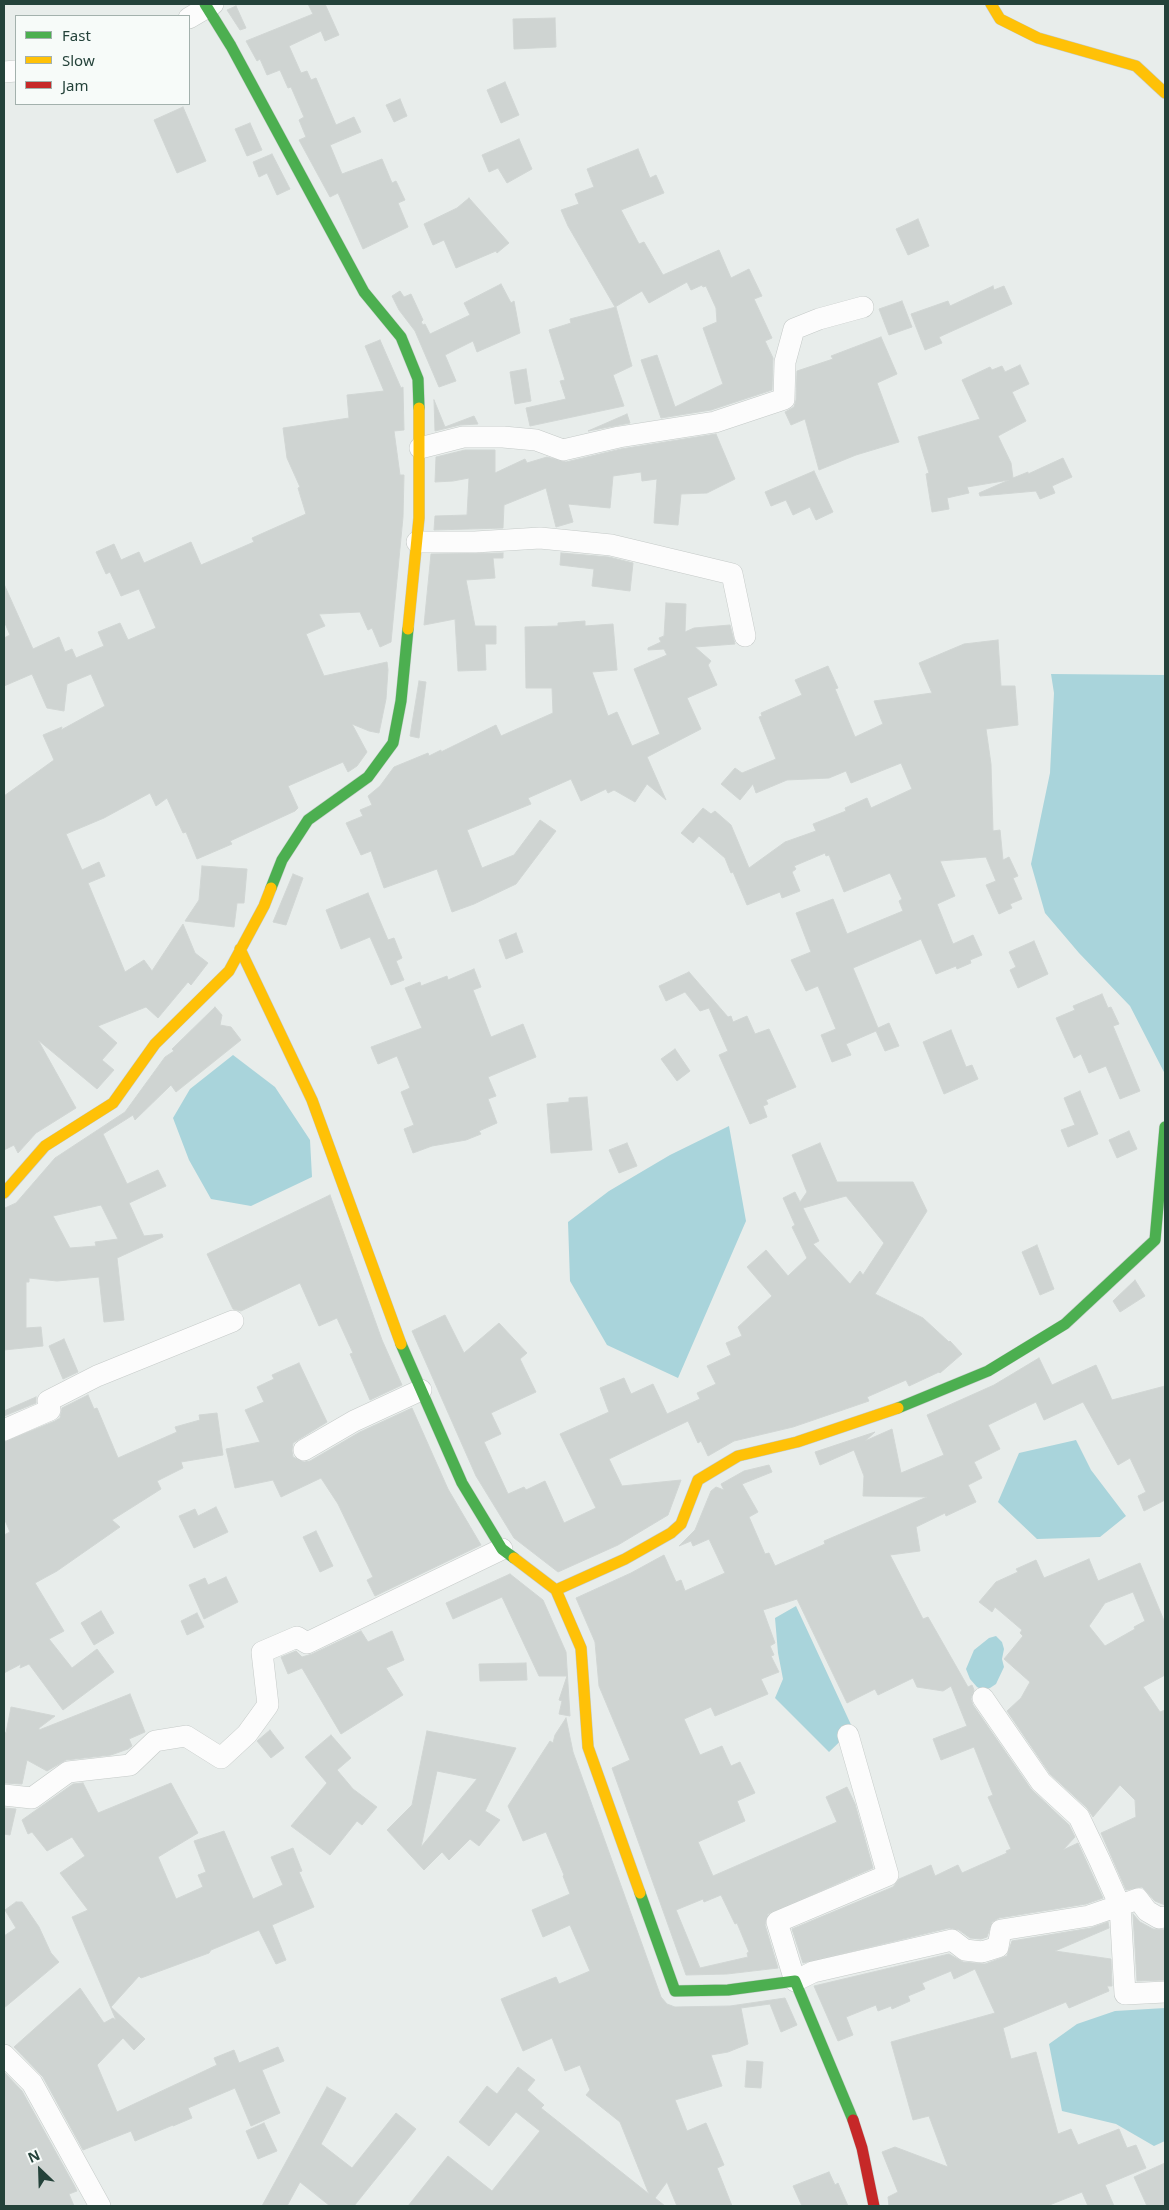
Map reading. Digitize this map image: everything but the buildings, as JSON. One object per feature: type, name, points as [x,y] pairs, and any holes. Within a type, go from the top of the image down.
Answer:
[{"type":"street","points":[[991,4],[1000,19],[1038,38],[1136,66],[1165,93]]},
{"type":"street","points":[[4,1193],[45,1146],[113,1103],[155,1044],[229,971],[264,906],[282,860],[308,820],[368,778],[393,743],[401,701],[419,518],[420,448],[418,379],[401,337],[364,292],[208,5],[190,17]]},
{"type":"street","points":[[420,448],[462,437],[503,437],[536,440],[563,450],[619,437],[715,422],[784,399],[785,362],[794,329],[819,319],[863,307]]},
{"type":"street","points":[[416,542],[475,542],[540,538],[611,545],[732,574],[745,636]]},
{"type":"street","points":[[240,949],[312,1100],[397,1335],[462,1483],[502,1549],[556,1590],[581,1648],[588,1747],[675,1991],[728,1990],[795,1981],[813,1972],[952,1940],[965,1950],[982,1952],[998,1947],[1002,1930],[1089,1916],[1138,1899],[1148,1912],[1159,1918],[1165,1917]]},
{"type":"street","points":[[556,1590],[625,1559],[671,1533],[681,1524],[698,1480],[738,1456],[797,1442],[918,1401],[988,1371],[1065,1324],[1155,1240],[1165,1127]]},
{"type":"street","points":[[4,1430],[50,1410],[48,1401],[96,1376],[233,1321]]},
{"type":"street","points":[[304,1450],[354,1421],[421,1390]]},
{"type":"street","points":[[4,1795],[32,1798],[68,1772],[130,1765],[155,1741],[186,1736],[221,1758],[247,1734],[268,1705],[262,1652],[297,1638],[307,1643],[502,1549]]},
{"type":"street","points":[[983,1698],[1041,1782],[1079,1817],[1120,1906],[1125,1994],[1165,1992]]},
{"type":"street","points":[[848,1735],[888,1875],[777,1922],[795,1981],[849,2106],[862,2148],[874,2206]]},
{"type":"street","points":[[4,2055],[32,2083],[100,2206]]},
{"type":"water","points":[[1051,674],[1165,675],[1165,1074],[1130,1006],[1079,953],[1045,913],[1031,864],[1050,773],[1054,693]]},
{"type":"water","points":[[233,1055],[275,1087],[310,1140],[312,1177],[251,1206],[211,1199],[189,1160],[173,1118],[190,1089]]},
{"type":"water","points":[[729,1126],[746,1221],[678,1378],[607,1345],[570,1281],[568,1222],[609,1191],[670,1155]]},
{"type":"water","points":[[1076,1440],[1091,1470],[1126,1516],[1100,1537],[1037,1539],[998,1502],[1019,1453]]},
{"type":"water","points":[[796,1606],[853,1729],[829,1752],[775,1698],[783,1679],[778,1653],[775,1618]]},
{"type":"water","points":[[996,1636],[1002,1642],[1004,1649],[1002,1659],[1004,1667],[996,1684],[983,1690],[977,1687],[970,1679],[966,1669],[974,1650],[989,1638]]},
{"type":"water","points":[[1165,2008],[1165,2141],[1154,2146],[1116,2124],[1062,2111],[1049,2044],[1077,2024],[1115,2011]]},
{"type":"traffic: fast","points":[[205,4],[231,46],[364,292],[401,337],[418,379],[419,408]]},
{"type":"traffic: fast","points":[[271,888],[282,860],[308,820],[368,777],[393,743],[401,701],[408,629]]},
{"type":"traffic: fast","points":[[898,1408],[988,1371],[1065,1324],[1155,1240],[1165,1127]]},
{"type":"traffic: fast","points":[[401,1344],[462,1483],[502,1549],[514,1558]]},
{"type":"traffic: fast","points":[[640,1893],[675,1991],[728,1990],[795,1981],[853,2120]]},
{"type":"traffic: slow","points":[[991,4],[1000,19],[1038,38],[1136,66],[1165,93]]},
{"type":"traffic: slow","points":[[408,629],[419,518],[419,408]]},
{"type":"traffic: slow","points":[[4,1193],[45,1146],[113,1103],[155,1044],[229,971],[264,906],[271,888]]},
{"type":"traffic: slow","points":[[240,949],[312,1100],[401,1344]]},
{"type":"traffic: slow","points":[[556,1590],[625,1559],[671,1533],[681,1524],[698,1480],[738,1456],[797,1442],[898,1408]]},
{"type":"traffic: slow","points":[[514,1558],[556,1590],[581,1648],[588,1747],[640,1893]]},
{"type":"traffic: jam","points":[[853,2120],[862,2148],[874,2206]]}]
